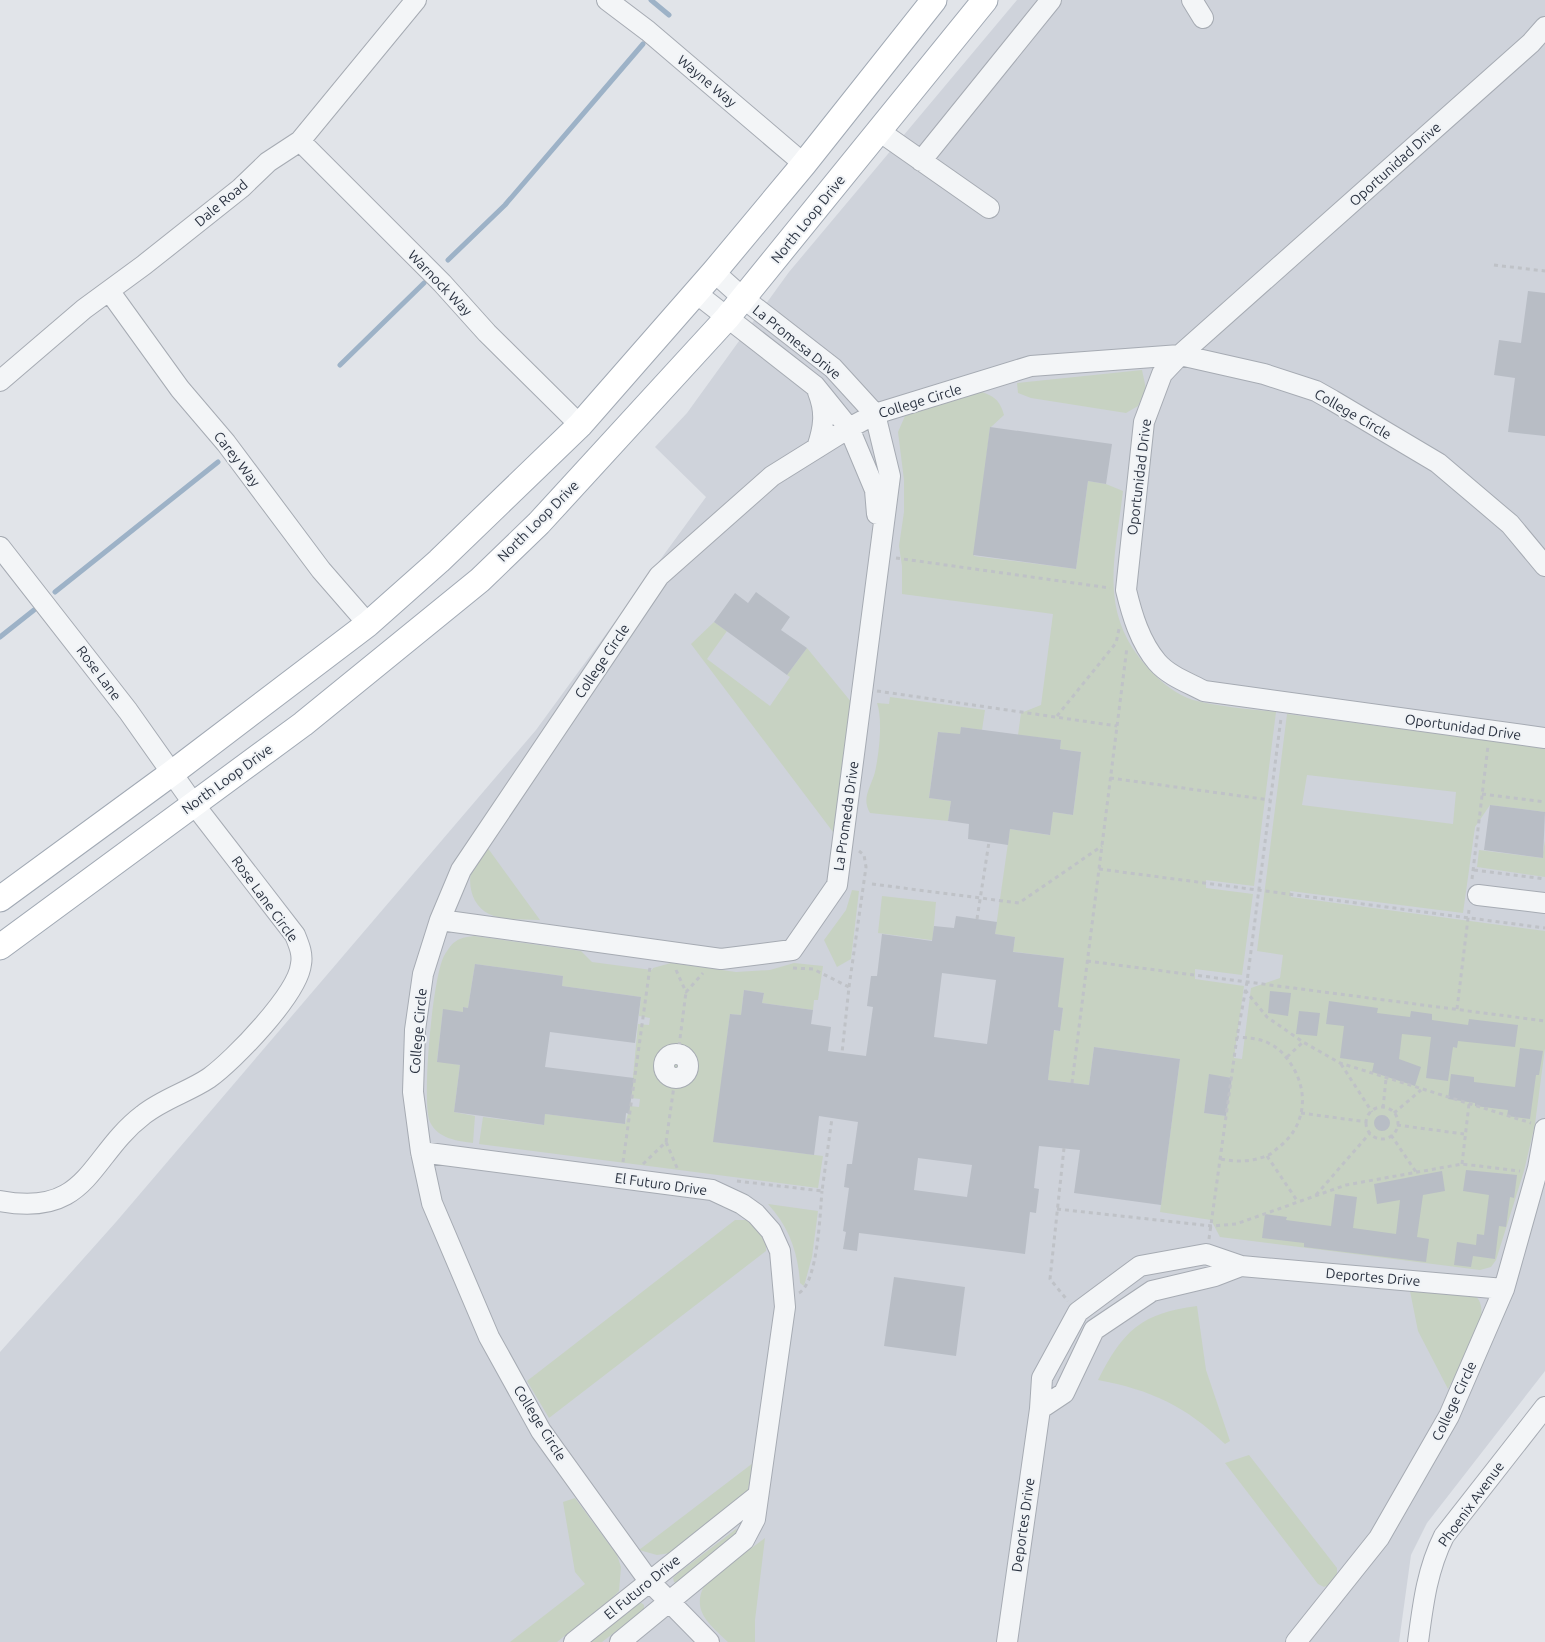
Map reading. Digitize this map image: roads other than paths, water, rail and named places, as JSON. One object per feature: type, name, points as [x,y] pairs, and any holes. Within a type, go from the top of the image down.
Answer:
[{"type":"main road","points":[[0,899],[172,773],[368,624],[439,561],[580,425],[696,293],[804,164],[934,0]]},
{"type":"main road","name":"North Loop Drive","points":[[0,947],[193,803],[303,724],[480,580],[546,516],[727,318],[985,0]]},
{"type":"street","name":"Dale Road","points":[[0,381],[39,345],[110,292],[242,188],[268,162],[300,140],[416,0]]},
{"type":"street","name":"Wayne Way","points":[[608,0],[655,37],[804,164]]},
{"type":"street","points":[[921,161],[1051,0]]},
{"type":"street","points":[[1192,0],[1203,18]]},
{"type":"street","name":"Oportunidad Drive","points":[[1545,27],[1531,43],[1180,355],[1162,374],[1144,422],[1115,591],[1124,617],[1143,640],[1158,663],[1170,673],[1204,691],[1545,738]]},
{"type":"street","points":[[879,131],[990,208]]},
{"type":"street","name":"Warnock Way","points":[[300,140],[442,283],[487,333],[580,425]]},
{"type":"street","name":"La Promesa Drive","points":[[714,272],[743,298],[833,368],[875,414],[890,476],[881,556]]},
{"type":"street","name":"Carey Way","points":[[110,292],[180,389],[226,443],[322,570],[368,624]]},
{"type":"street","name":"La Promesa Drive","points":[[696,293],[815,386],[849,428],[875,490],[881,556]]},
{"type":"street","name":"College Circle","points":[[709,1642],[649,1581],[542,1431],[489,1337],[432,1203],[421,1152],[413,1092],[415,1030],[424,974],[440,920],[461,870],[659,576],[772,476],[875,414],[1031,366],[1180,355],[1264,374],[1316,391],[1332,400],[1438,463],[1510,524],[1545,566]]},
{"type":"street","name":"La Promesa Drive","points":[[815,386],[824,408],[824,424],[817,448]]},
{"type":"street","name":"Rose Lane","points":[[0,547],[128,711],[193,803]]},
{"type":"street","name":"La Promeda Drive","points":[[440,920],[721,959],[792,950],[837,885],[881,556]]},
{"type":"street","name":"Rose Lane Circle","points":[[0,1201],[33,1204],[53,1200],[71,1192],[86,1180],[122,1134],[142,1115],[161,1103],[191,1089],[231,1060],[274,1011],[299,973],[302,956],[295,935],[193,803]]},
{"type":"street","points":[[1473,897],[1545,903]]},
{"type":"street","points":[[675,1079],[684,1076],[689,1068],[688,1060],[678,1054]]},
{"type":"street","name":"College Circle","points":[[1296,1642],[1379,1538],[1450,1416],[1504,1288],[1536,1170],[1542,1135]]},
{"type":"street","name":"El Futuro Drive","points":[[421,1152],[712,1190],[742,1204],[756,1214],[771,1231],[780,1251],[785,1307],[755,1519],[744,1540],[670,1603],[620,1642]]},
{"type":"street","name":"Deportes Drive","points":[[1007,1642],[1040,1408],[1042,1378],[1078,1312],[1140,1266],[1206,1254],[1241,1266],[1504,1288]]},
{"type":"street","name":"Deportes Drive","points":[[1040,1408],[1064,1393],[1094,1330],[1152,1291],[1215,1276],[1241,1266]]},
{"type":"street","name":"Phoenix Avenue","points":[[1418,1642],[1426,1582],[1433,1559],[1444,1536],[1545,1407]]},
{"type":"street","name":"El Futuro Drive","points":[[574,1642],[757,1496]]},
{"type":"waterway","points":[[651,0],[669,15]]},
{"type":"waterway","points":[[448,260],[505,205],[643,44]]},
{"type":"waterway","points":[[340,365],[424,283]]},
{"type":"waterway","points":[[55,592],[218,462]]},
{"type":"waterway","points":[[0,637],[34,610]]}]
